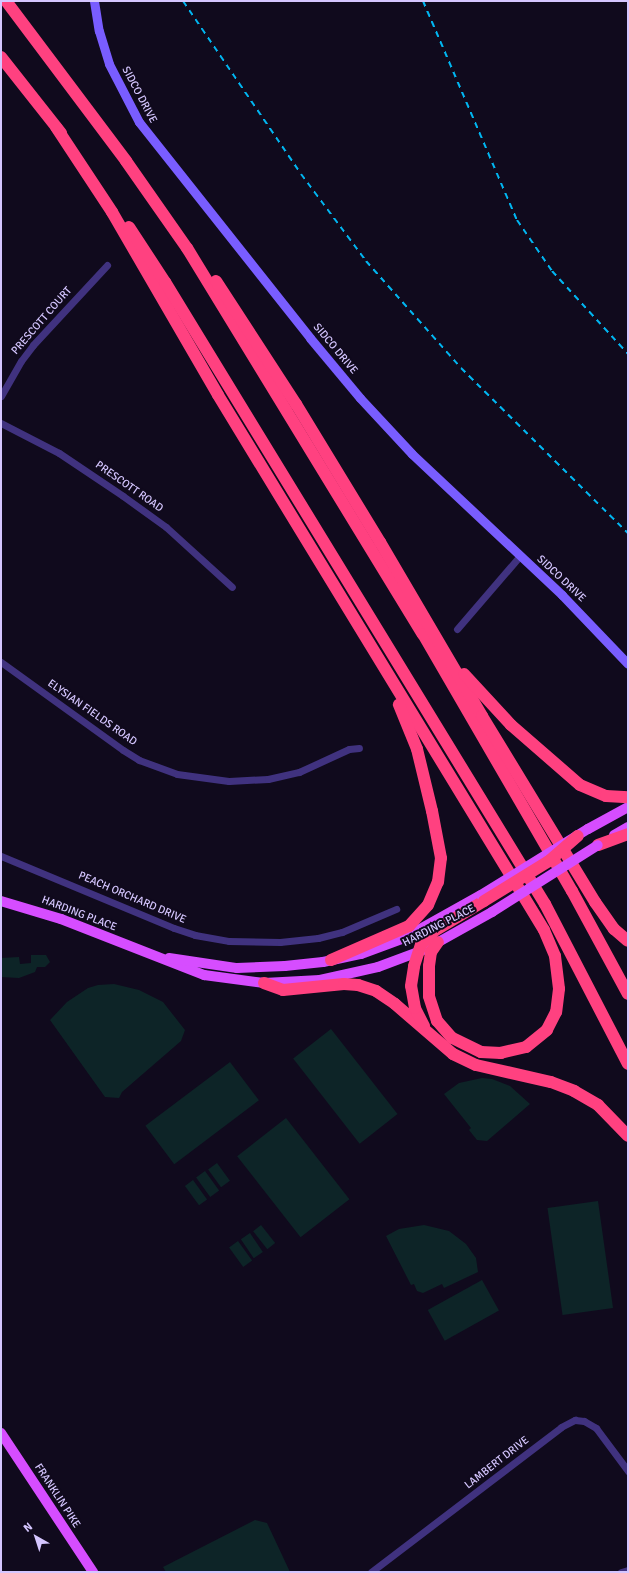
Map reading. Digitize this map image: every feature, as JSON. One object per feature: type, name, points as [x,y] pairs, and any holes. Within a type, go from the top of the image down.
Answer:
[{"type":"highway","points":[[6,1],[126,160],[187,248],[423,634],[572,890],[628,994]]},
{"type":"highway","points":[[17,15],[65,68],[148,177],[296,404],[598,907],[614,929],[628,941]]},
{"type":"highway","points":[[1,57],[93,174],[165,282],[545,904],[628,1064]]},
{"type":"highway","points":[[56,127],[112,212],[214,388],[376,652],[548,940],[557,964],[559,990],[556,1012],[547,1030],[526,1047],[501,1054],[477,1050],[452,1038],[437,1021],[429,996],[429,966],[432,950],[438,942]]},
{"type":"highway","points":[[432,631],[486,700],[566,774],[580,785],[599,794],[628,797]]},
{"type":"highway","points":[[331,960],[409,926],[428,905],[439,876],[439,842],[420,759],[410,729],[376,652]]},
{"type":"highway","points":[[435,1040],[421,1023],[412,995],[412,976],[418,952],[430,934],[482,898],[549,861],[583,833]]},
{"type":"highway","points":[[598,845],[628,834]]},
{"type":"highway","points":[[264,983],[283,990],[344,984],[366,987],[390,1000],[453,1054],[471,1063],[551,1082],[574,1091],[598,1105],[628,1136]]},
{"type":"main road","name":"SIDCO DRIVE","points":[[94,1],[99,31],[109,64],[130,106],[151,140],[360,398],[412,454],[519,557],[562,594],[628,664]]},
{"type":"main road","points":[[583,833],[628,807]]},
{"type":"main road","name":"HARDING PLACE","points":[[1,901],[61,919],[147,954],[204,975],[264,983],[308,981],[343,976],[418,952],[492,912],[628,827]]},
{"type":"main road","name":"HARDING PLACE","points":[[147,954],[236,968],[299,965],[331,960],[361,954],[402,939],[482,898]]},
{"type":"main road","name":"FRANKLIN PIKE","points":[[1,1433],[93,1572]]},
{"type":"street","name":"PRESCOTT COURT","points":[[1,396],[21,361],[33,345],[108,265]]},
{"type":"street","name":"PRESCOTT ROAD","points":[[1,423],[59,453],[123,496],[166,527],[232,587]]},
{"type":"street","points":[[457,628],[519,557]]},
{"type":"street","name":"ELYSIAN FIELDS ROAD","points":[[1,662],[123,750],[139,760],[178,774],[229,782],[273,778],[312,768],[349,749],[359,748]]},
{"type":"street","name":"PEACH ORCHARD DRIVE","points":[[1,856],[174,928],[199,936],[229,941],[280,942],[318,938],[346,930],[396,909]]},
{"type":"street","name":"LAMBERT DRIVE","points":[[372,1572],[561,1427],[574,1420],[584,1421],[596,1428],[628,1471]]},
{"type":"street","points":[[622,1572],[628,1570]]},
{"type":"green space","points":[[31,955],[46,955],[50,962],[45,967],[37,967],[35,972],[19,978],[1,977],[1,958],[19,957],[20,964],[31,963]]},
{"type":"green space","points":[[114,984],[139,990],[163,1002],[185,1030],[181,1041],[122,1092],[119,1098],[105,1097],[50,1020],[67,1002],[88,988],[98,985]]},
{"type":"green space","points":[[331,1029],[397,1114],[360,1144],[293,1059]]},
{"type":"green space","points":[[230,1062],[259,1100],[174,1164],[145,1126]]},
{"type":"green space","points":[[482,1078],[492,1079],[510,1086],[530,1104],[487,1141],[477,1140],[469,1130],[471,1128],[444,1094],[459,1083]]},
{"type":"green space","points":[[286,1118],[349,1199],[301,1237],[237,1156]]},
{"type":"green space","points":[[217,1163],[230,1181],[221,1187],[208,1169]]},
{"type":"green space","points":[[205,1171],[219,1190],[210,1197],[196,1177]]},
{"type":"green space","points":[[193,1180],[207,1199],[199,1205],[185,1186]]},
{"type":"green space","points":[[598,1201],[613,1308],[563,1315],[547,1208]]},
{"type":"green space","points":[[261,1225],[275,1243],[267,1249],[253,1231]]},
{"type":"green space","points":[[424,1225],[449,1231],[466,1244],[476,1258],[478,1272],[444,1288],[442,1284],[423,1293],[417,1291],[414,1284],[411,1285],[386,1236],[399,1229]]},
{"type":"green space","points":[[250,1233],[263,1252],[254,1258],[241,1239]]},
{"type":"green space","points":[[238,1241],[252,1260],[243,1267],[229,1247]]},
{"type":"green space","points":[[482,1280],[499,1311],[445,1341],[428,1310]]},
{"type":"green space","points":[[255,1520],[267,1523],[290,1572],[166,1572],[163,1567]]},
{"type":"railway","points":[[183,1],[301,174],[366,261],[461,368],[628,533]]},
{"type":"railway","points":[[423,1],[517,220],[552,271],[628,354]]}]
